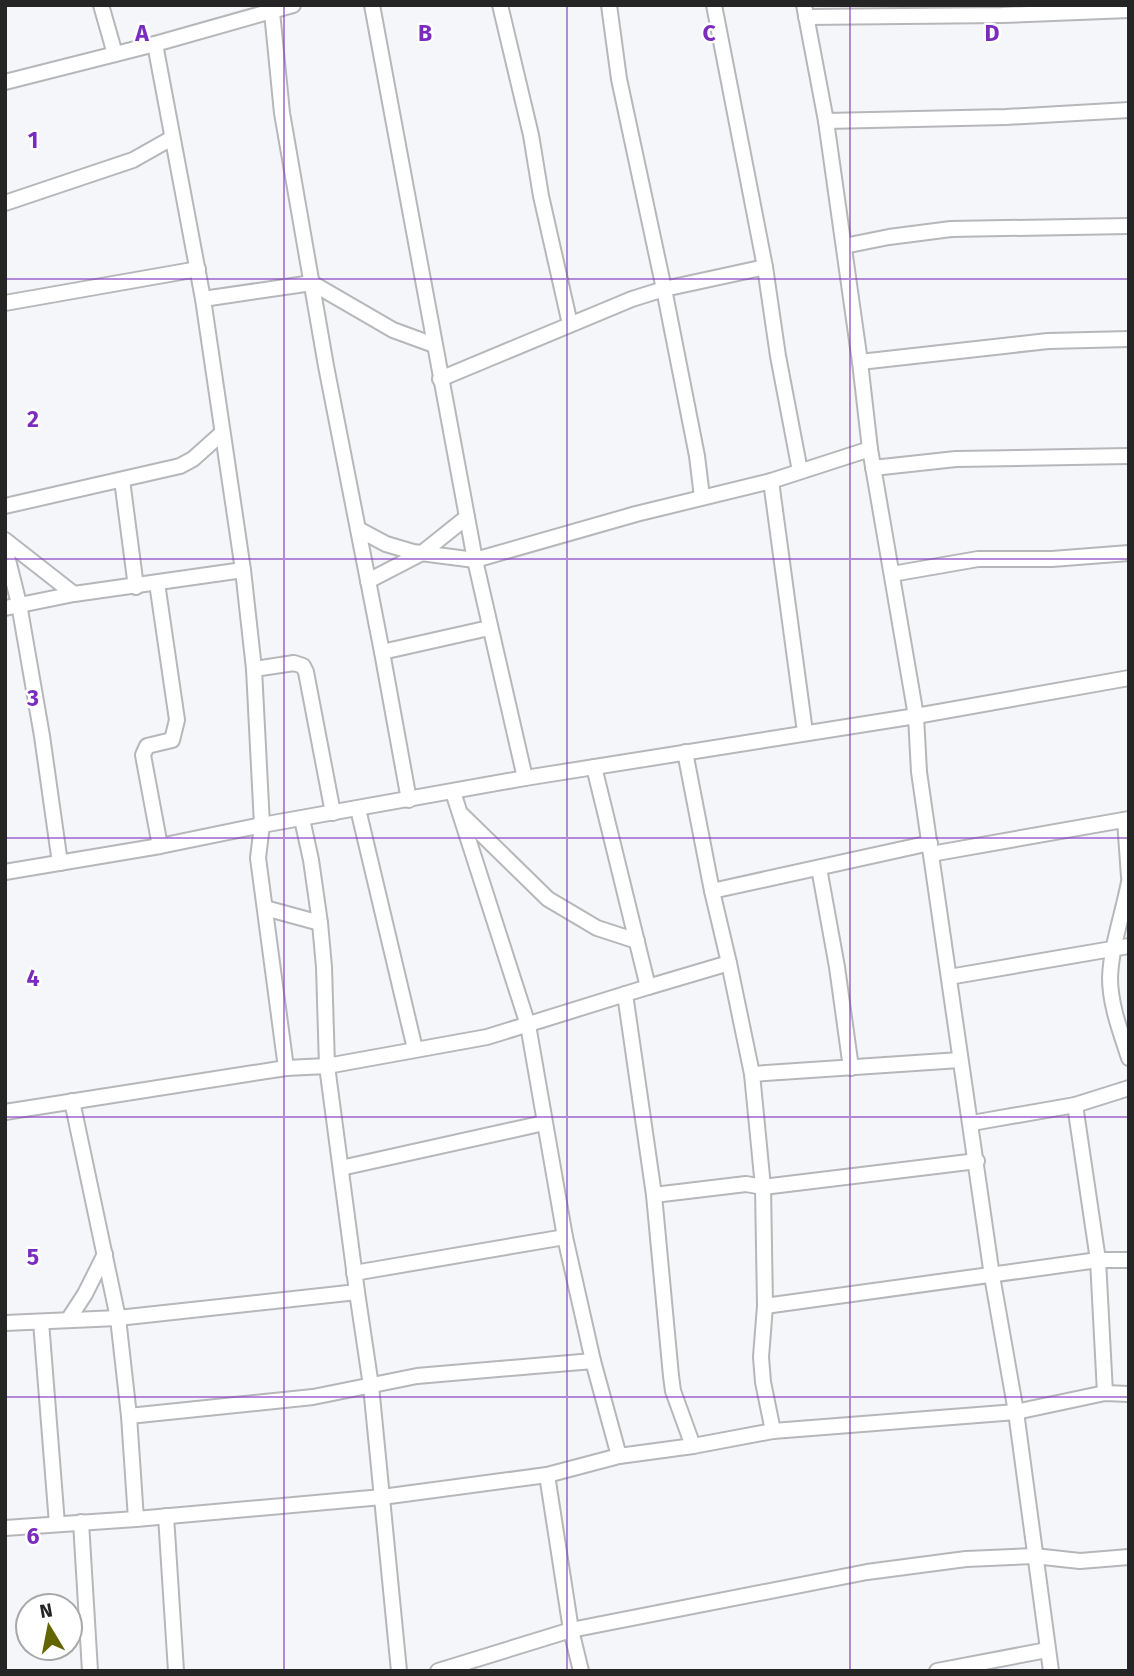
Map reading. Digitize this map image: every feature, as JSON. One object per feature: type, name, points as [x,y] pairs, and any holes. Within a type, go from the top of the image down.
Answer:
[{"type":"street","points":[[101,5],[115,54]]},
{"type":"street","points":[[5,82],[293,5]]},
{"type":"street","points":[[372,5],[475,559],[525,778]]},
{"type":"street","points":[[500,5],[534,147],[541,197],[570,324]]},
{"type":"street","points":[[609,5],[619,79],[664,289],[697,456],[702,497]]},
{"type":"street","points":[[714,5],[765,267],[778,356],[800,471]]},
{"type":"street","points":[[1051,1671],[1016,1412],[992,1276],[972,1123],[960,1060],[919,772],[916,716],[870,449],[826,121],[805,11],[1002,15],[1129,10]]},
{"type":"street","points":[[272,12],[282,113],[409,800]]},
{"type":"street","points":[[155,44],[198,269],[243,570],[254,669],[262,825],[258,858],[286,1068]]},
{"type":"street","points":[[826,121],[1006,117],[1129,110]]},
{"type":"street","points":[[5,203],[133,160],[172,138]]},
{"type":"street","points":[[844,246],[951,229],[1129,226]]},
{"type":"street","points":[[440,379],[632,299],[664,289],[765,267]]},
{"type":"street","points":[[5,303],[198,269]]},
{"type":"street","points":[[203,299],[312,283],[393,330],[434,345]]},
{"type":"street","points":[[860,362],[1048,341],[1129,339]]},
{"type":"street","points":[[5,506],[180,466],[193,459],[222,433]]},
{"type":"street","points":[[358,529],[386,544],[422,554],[475,559],[702,497],[771,481],[870,449]]},
{"type":"street","points":[[873,468],[956,459],[1129,456]]},
{"type":"street","points":[[122,480],[136,587]]},
{"type":"street","points":[[771,481],[805,732]]},
{"type":"street","points":[[368,581],[422,554],[467,517]]},
{"type":"street","points":[[5,540],[74,594]]},
{"type":"street","points":[[5,548],[12,606],[42,736],[60,863]]},
{"type":"street","points":[[892,574],[978,559],[1052,559],[1129,553]]},
{"type":"street","points":[[12,606],[74,594],[243,570]]},
{"type":"street","points":[[157,583],[177,720],[172,740],[147,746],[143,755],[160,846]]},
{"type":"street","points":[[382,652],[489,628]]},
{"type":"street","points":[[254,669],[294,663],[303,666],[333,813]]},
{"type":"street","points":[[5,872],[525,778],[916,716],[1129,678]]},
{"type":"street","points":[[685,752],[752,1074],[763,1188],[765,1306],[761,1357],[773,1431]]},
{"type":"street","points":[[594,767],[648,987]]},
{"type":"street","points":[[453,792],[528,1025],[565,1237],[593,1361],[619,1456]]},
{"type":"street","points":[[358,809],[415,1049]]},
{"type":"street","points":[[459,811],[548,899],[597,928],[637,941]]},
{"type":"street","points":[[302,819],[320,923],[327,1066],[371,1386],[399,1671]]},
{"type":"street","points":[[712,891],[819,868],[930,849],[1127,820],[1129,880],[1126,922],[1113,950],[1110,980],[1129,1058]]},
{"type":"street","points":[[819,868],[837,967],[850,1068]]},
{"type":"street","points":[[265,908],[320,923]]},
{"type":"street","points":[[949,977],[1129,946]]},
{"type":"street","points":[[5,1112],[286,1068],[327,1066],[487,1037],[729,963]]},
{"type":"street","points":[[625,994],[654,1195],[673,1391],[693,1446]]},
{"type":"street","points":[[752,1074],[960,1060]]},
{"type":"street","points":[[972,1123],[1075,1105],[1129,1087]]},
{"type":"street","points":[[72,1101],[118,1318],[129,1416],[136,1519]]},
{"type":"street","points":[[1075,1105],[1098,1260],[1105,1393]]},
{"type":"street","points":[[341,1168],[544,1123]]},
{"type":"street","points":[[654,1195],[746,1184],[763,1188],[977,1161]]},
{"type":"street","points":[[354,1273],[565,1237]]},
{"type":"street","points":[[68,1320],[85,1294],[105,1254]]},
{"type":"street","points":[[765,1306],[1098,1260],[1129,1260]]},
{"type":"street","points":[[5,1323],[118,1318],[357,1292]]},
{"type":"street","points":[[41,1322],[57,1524]]},
{"type":"street","points":[[129,1416],[313,1397],[417,1376],[593,1361]]},
{"type":"street","points":[[5,1528],[382,1497],[547,1475],[619,1456],[773,1431],[1016,1412],[1105,1393],[1129,1394]]},
{"type":"street","points":[[547,1475],[571,1630],[581,1671]]},
{"type":"street","points":[[166,1516],[176,1671]]},
{"type":"street","points":[[81,1522],[90,1671]]},
{"type":"street","points":[[438,1671],[571,1630],[867,1572],[966,1559],[1034,1556],[1080,1561],[1129,1557]]},
{"type":"street","points":[[937,1671],[1047,1650]]}]
